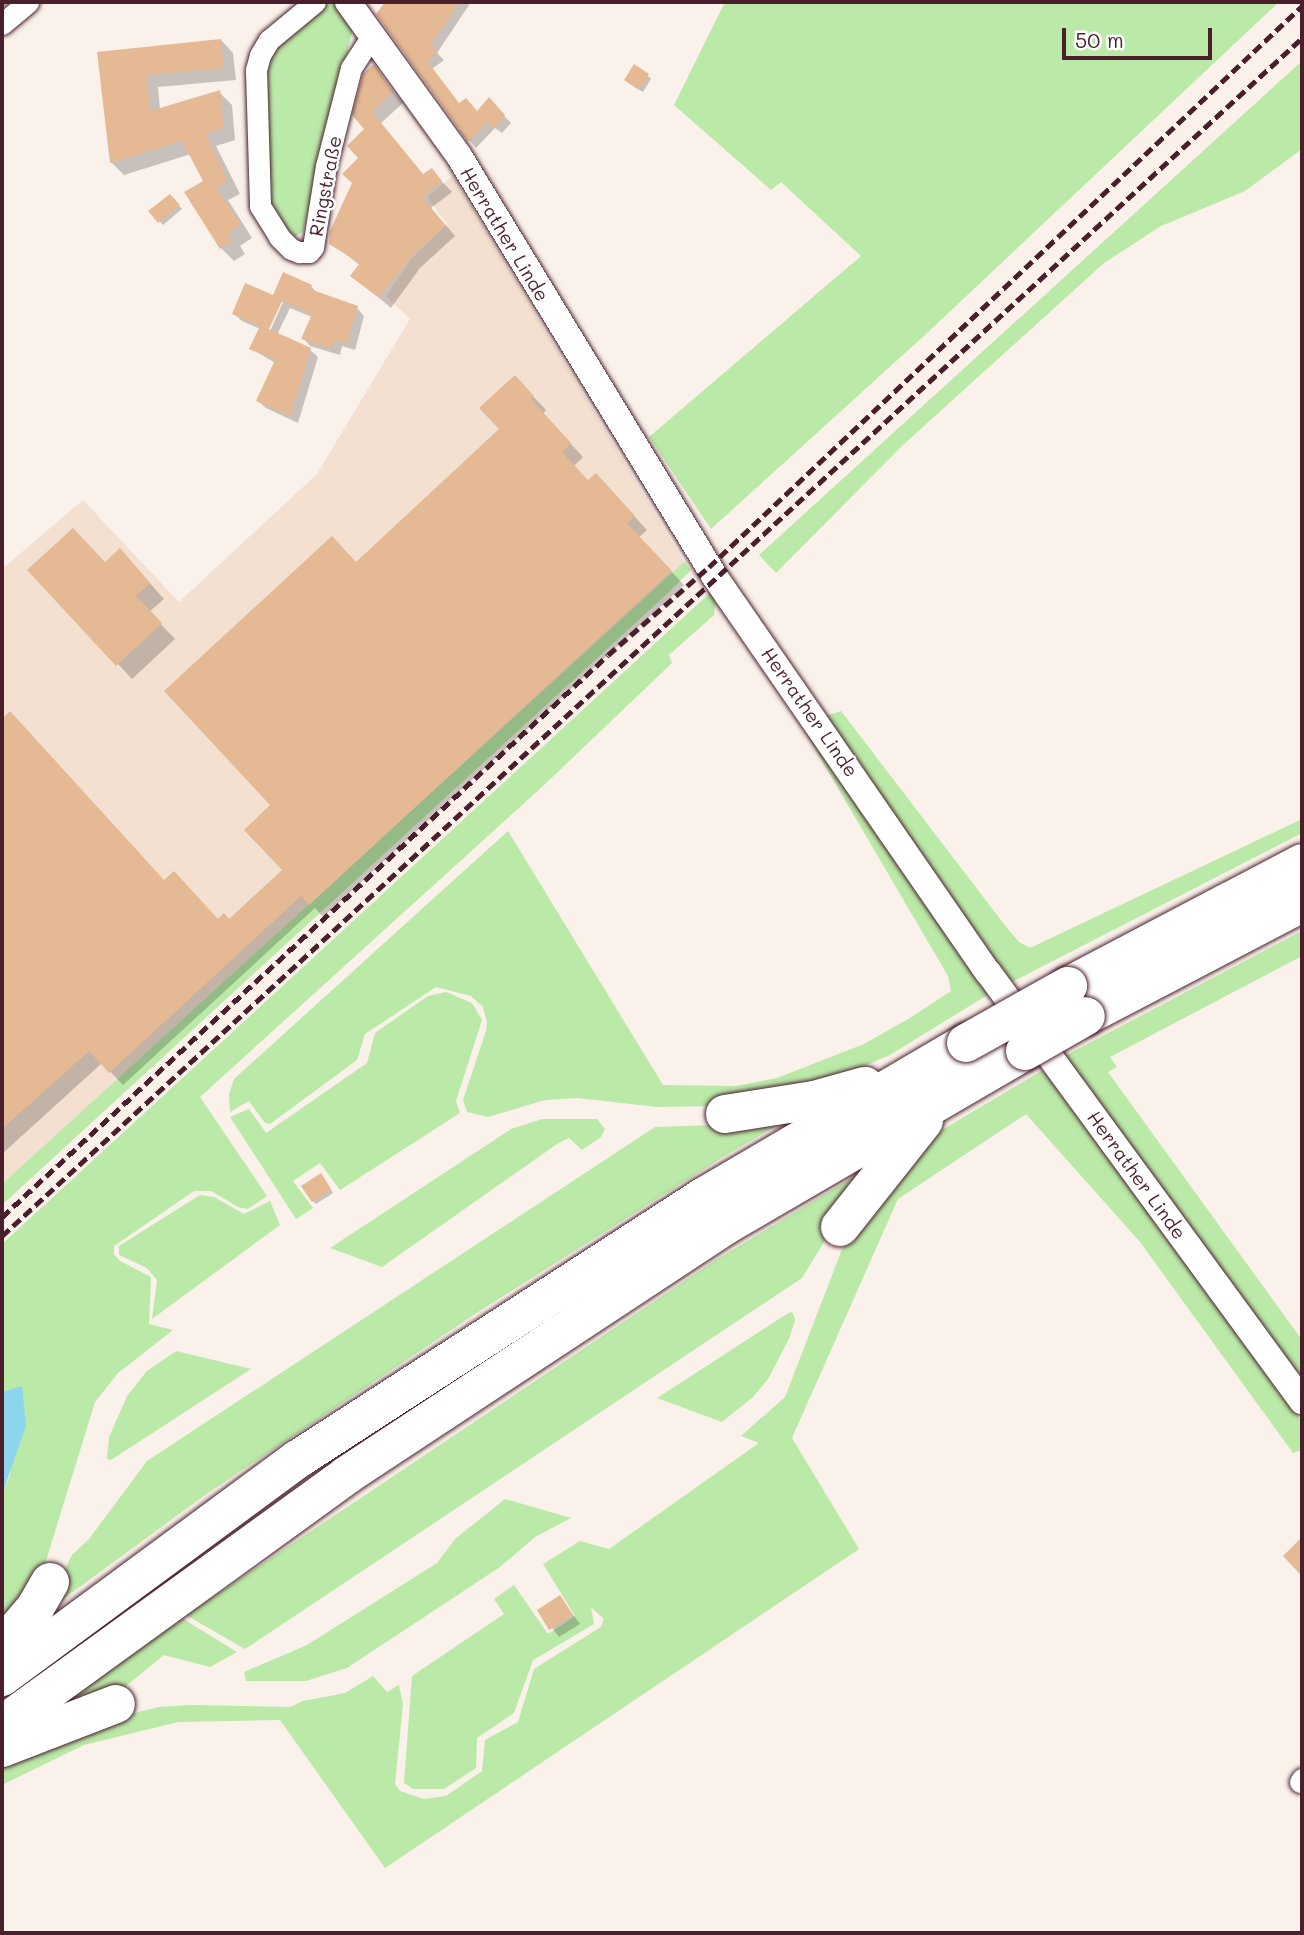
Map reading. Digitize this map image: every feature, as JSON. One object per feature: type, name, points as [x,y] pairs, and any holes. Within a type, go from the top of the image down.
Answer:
[{"type":"highway","points":[[725,1114],[814,1100],[975,1059],[1077,1001],[1302,863]]},
{"type":"highway","points":[[1077,1001],[1302,903]]},
{"type":"highway","points":[[841,1227],[975,1059]]},
{"type":"highway","points":[[2,1677],[298,1459],[703,1197],[915,1073]]},
{"type":"highway","points":[[2,1725],[114,1641],[359,1467],[728,1224],[943,1099]]},
{"type":"highway","points":[[2,1647],[35,1608],[50,1582]]},
{"type":"highway","points":[[2,1748],[116,1704]]},
{"type":"street","points":[[2,24],[28,2]]},
{"type":"street","name":"Ringstraße","points":[[314,2],[270,40],[260,55],[256,70],[260,206],[279,237],[291,249],[299,252],[309,252],[313,247],[326,166],[351,68],[372,36]]},
{"type":"street","name":"Herrather Linde","points":[[351,3],[459,156],[715,577],[988,972],[1302,1401]]},
{"type":"shaded area","points":[[453,176],[684,562],[2,1184],[2,569],[83,500],[179,602],[317,474],[410,319],[386,296],[411,259],[447,224],[427,197]]},
{"type":"green space","points":[[326,2],[337,2],[355,20],[303,231],[293,239],[270,217],[264,73],[278,44]]},
{"type":"green space","points":[[725,2],[1279,2],[926,334],[711,529],[649,437],[861,256],[781,182],[771,190],[674,105]]},
{"type":"green space","points":[[1302,61],[1302,149],[1245,191],[1161,226],[1104,263],[903,445],[776,573],[759,555]]},
{"type":"green space","points":[[684,562],[691,570],[669,592],[2,1205],[2,1184]]},
{"type":"green space","points":[[712,591],[716,602],[714,615],[669,655],[672,663],[542,787],[200,1097],[267,1196],[248,1209],[238,1207],[211,1191],[194,1191],[114,1246],[114,1254],[120,1261],[151,1277],[149,1324],[173,1330],[118,1373],[95,1402],[45,1564],[29,1595],[2,1633],[2,1495],[10,1475],[22,1387],[2,1392],[2,1244]]},
{"type":"green space","points":[[841,711],[1007,928],[1019,942],[1030,948],[1302,819],[1302,833],[1008,984],[824,716]]},
{"type":"green space","points":[[809,729],[989,994],[890,1055],[818,1086],[724,1106],[657,1107],[578,1098],[545,1100],[488,1117],[467,1112],[463,1100],[486,1031],[487,1022],[483,1007],[471,996],[436,987],[365,1034],[357,1060],[270,1124],[265,1123],[249,1101],[230,1112],[229,1094],[234,1079],[508,831],[663,1085],[736,1086],[777,1078],[864,1044],[951,991],[948,976],[805,732]]},
{"type":"green space","points":[[1302,931],[1302,956],[1110,1057],[1117,1067],[1108,1072],[1302,1340],[1302,1386],[1059,1059]]},
{"type":"green space","points":[[446,992],[472,1003],[482,1020],[456,1101],[460,1113],[340,1190],[320,1163],[293,1181],[313,1208],[296,1219],[230,1117],[249,1109],[266,1133],[367,1063],[375,1033],[428,996]]},
{"type":"green space","points":[[1043,1070],[1289,1401],[1302,1423],[1302,1450],[1293,1453],[1140,1242],[1026,1114],[898,1199],[792,1438],[859,1549],[385,1868],[280,1720],[178,1722],[84,1745],[2,1785],[2,1761],[110,1719],[159,1707],[290,1707],[303,1701],[345,1693],[373,1676],[387,1692],[399,1685],[403,1704],[395,1784],[400,1791],[424,1799],[446,1796],[482,1771],[485,1740],[518,1722],[534,1669],[601,1627],[604,1619],[591,1607],[594,1624],[533,1660],[514,1713],[477,1738],[476,1768],[444,1789],[413,1789],[404,1783],[412,1676],[504,1614],[494,1599],[514,1585],[548,1634],[575,1616],[543,1564],[580,1541],[609,1549],[759,1443],[741,1436],[785,1397],[848,1234],[932,1136]]},
{"type":"green space","points":[[797,1114],[723,1157],[478,1312],[205,1495],[40,1616],[72,1555],[89,1539],[147,1461],[655,1127],[746,1124]]},
{"type":"green space","points":[[542,1119],[597,1119],[605,1129],[601,1137],[582,1150],[569,1138],[557,1144],[382,1267],[330,1248],[511,1129]]},
{"type":"green space","points":[[870,1167],[802,1278],[245,1649],[186,1615],[716,1260]]},
{"type":"green space","points":[[200,1195],[214,1197],[244,1214],[270,1201],[280,1225],[152,1319],[157,1280],[147,1268],[119,1255],[119,1246]]},
{"type":"green space","points":[[790,1312],[795,1320],[789,1339],[768,1379],[753,1397],[722,1422],[657,1398]]},
{"type":"green space","points":[[176,1351],[251,1369],[111,1460],[107,1459],[109,1437],[127,1396],[147,1371]]},
{"type":"green space","points":[[505,1499],[571,1518],[535,1537],[500,1567],[347,1668],[306,1681],[246,1681],[244,1672],[307,1645],[437,1563],[455,1539]]},
{"type":"green space","points":[[180,1617],[237,1652],[210,1667],[164,1655],[121,1690],[52,1709]]},
{"type":"water","points":[[22,1386],[26,1426],[2,1495],[2,1392]]},
{"type":"building","points":[[385,2],[459,2],[431,44],[438,53],[427,61],[459,103],[466,98],[477,111],[489,97],[505,115],[494,128],[487,122],[468,142],[459,130],[463,126],[459,129],[376,14]]},
{"type":"building","points":[[221,39],[224,68],[146,75],[150,111],[220,90],[224,128],[205,134],[228,181],[216,187],[241,224],[228,233],[233,240],[220,249],[184,192],[203,181],[182,141],[110,163],[97,52]]},
{"type":"building","points":[[374,64],[393,92],[372,112],[423,174],[432,168],[442,181],[422,197],[445,225],[410,258],[379,298],[350,276],[360,263],[329,244],[330,231],[352,183],[342,174],[358,158],[347,146],[364,129],[352,115],[363,74]]},
{"type":"building","points":[[634,64],[649,74],[639,90],[624,80]]},
{"type":"building","points":[[170,194],[180,205],[158,223],[148,211]]},
{"type":"building","points":[[283,272],[312,285],[310,289],[358,306],[347,343],[335,340],[332,348],[301,339],[312,314],[282,301],[269,329],[311,348],[290,416],[256,401],[275,360],[249,349],[260,326],[232,314],[245,283],[273,295]]},
{"type":"building","points":[[515,375],[534,396],[531,399],[571,443],[562,452],[588,480],[596,473],[635,516],[627,523],[672,571],[309,905],[301,896],[109,1073],[89,1051],[2,1129],[2,719],[10,711],[164,880],[174,871],[218,919],[224,913],[229,919],[282,870],[244,830],[270,805],[164,691],[332,536],[356,562],[499,429],[479,408]]},
{"type":"building","points":[[73,528],[105,562],[120,548],[150,583],[136,596],[162,623],[116,666],[27,570]]},
{"type":"building","points":[[321,1173],[331,1189],[312,1202],[301,1186]]},
{"type":"building","points":[[1302,1537],[1302,1576],[1283,1556]]},
{"type":"building","points":[[560,1595],[573,1615],[549,1630],[537,1610]]},
{"type":"railway","points":[[2,1217],[608,655],[709,567],[1302,6]]},
{"type":"railway","points":[[2,1236],[1302,38]]}]
